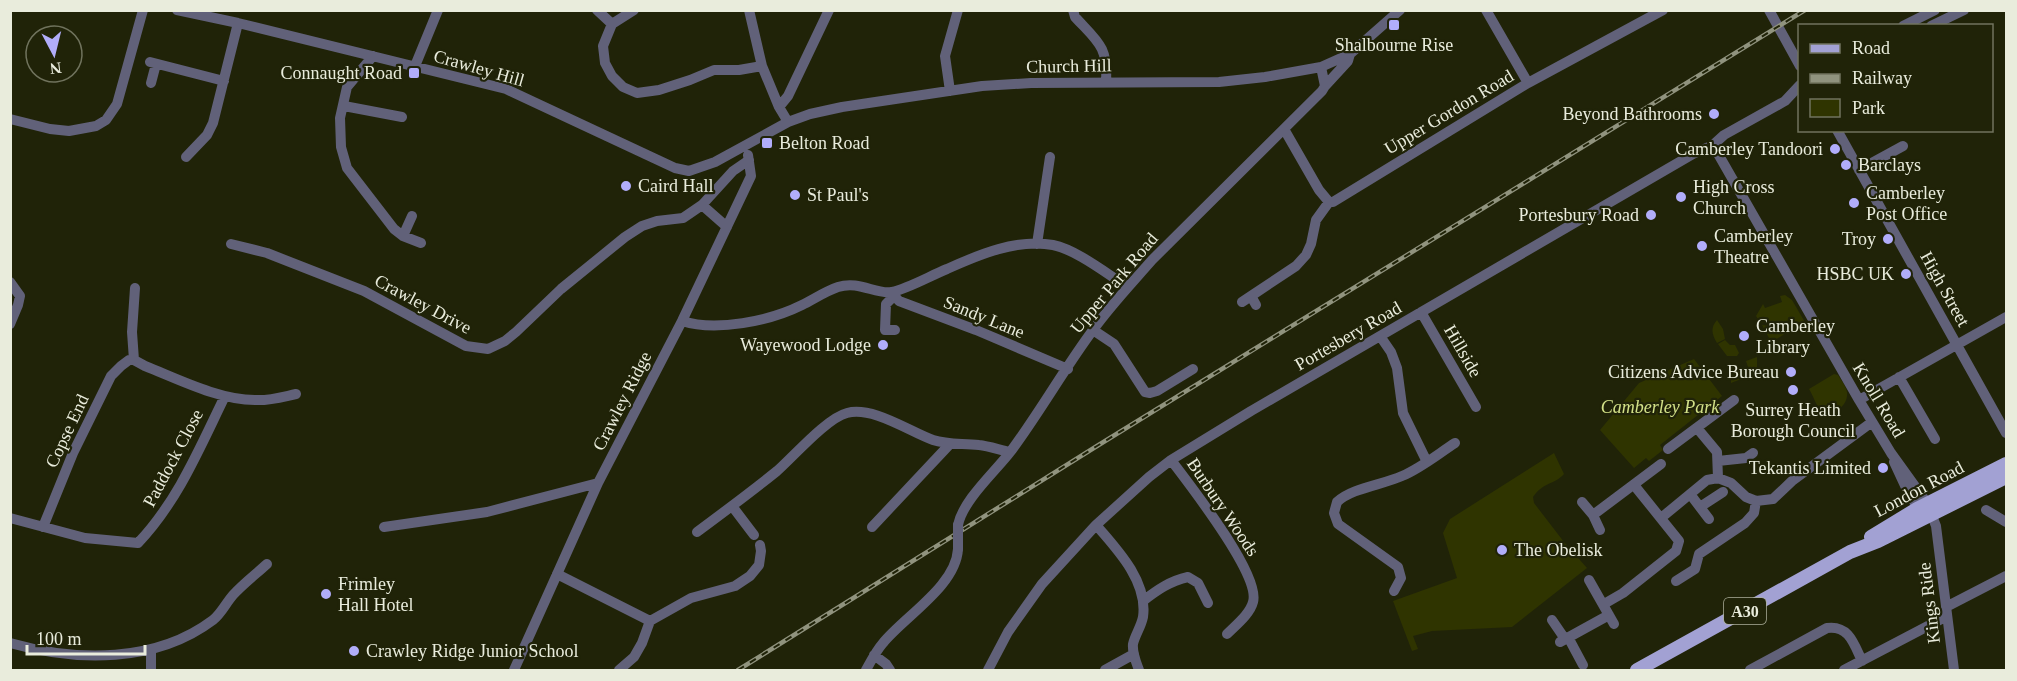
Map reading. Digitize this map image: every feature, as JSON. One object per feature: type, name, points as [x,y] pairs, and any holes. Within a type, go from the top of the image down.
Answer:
[{"type":"main road","name":"London Road","points":[[1637,670],[1853,551],[1878,541],[2007,464]]},
{"type":"main road","name":"London Road","points":[[1925,511],[2007,477]]},
{"type":"street","points":[[10,119],[50,129],[69,131],[96,126],[106,120],[117,104],[143,10]]},
{"type":"street","name":"Crawley Hill","points":[[177,10],[238,22],[506,89],[675,168],[689,171],[715,162],[788,122]]},
{"type":"street","points":[[415,66],[438,10]]},
{"type":"street","points":[[597,10],[612,24]]},
{"type":"street","points":[[634,10],[612,24],[603,46],[605,63],[612,76],[623,87],[637,93],[669,87],[714,70],[739,70],[762,66]]},
{"type":"street","points":[[749,10],[762,66],[779,107],[788,122]]},
{"type":"street","points":[[779,107],[788,96],[829,10]]},
{"type":"street","points":[[950,91],[945,56],[958,10]]},
{"type":"street","points":[[1073,10],[1075,17],[1103,48],[1107,63],[1106,82]]},
{"type":"street","name":"Upper Park Road","points":[[874,655],[944,581],[957,560],[958,525],[963,512],[1010,452],[1093,330],[1128,287],[1325,86],[1348,61],[1350,54],[1400,10]]},
{"type":"street","points":[[1486,10],[1528,83]]},
{"type":"street","name":"Upper Gordon Road","points":[[1329,202],[1333,202],[1528,83],[1663,10]]},
{"type":"street","points":[[1769,10],[1798,62]]},
{"type":"street","points":[[1907,24],[1935,10]]},
{"type":"street","points":[[1935,24],[1964,10]]},
{"type":"street","points":[[186,157],[207,135],[213,123],[238,22]]},
{"type":"street","name":"Church Hill","points":[[788,122],[810,114],[842,107],[950,91],[1031,83],[1229,82],[1321,67],[1350,54]]},
{"type":"street","points":[[372,56],[347,87],[340,118],[341,147],[347,168],[394,229],[403,236],[421,243]]},
{"type":"street","points":[[151,83],[153,63],[224,81]]},
{"type":"street","points":[[1321,67],[1325,86]]},
{"type":"street","name":"Portesbery Road","points":[[988,670],[1008,632],[1042,584],[1096,525],[1171,460],[1421,312],[1693,154],[1713,145],[1724,135],[1785,101],[1798,85]]},
{"type":"street","points":[[344,106],[402,117]]},
{"type":"street","points":[[1250,301],[1296,266],[1306,255],[1316,220],[1329,202],[1319,190],[1284,129]]},
{"type":"street","name":"High Street","points":[[1838,132],[2007,433]]},
{"type":"street","name":"Knoll Road","points":[[1713,145],[1891,453],[1895,466],[1925,511]]},
{"type":"street","points":[[1859,170],[1903,146]]},
{"type":"street","points":[[743,147],[749,160]]},
{"type":"street","points":[[1037,244],[1050,157]]},
{"type":"street","name":"Crawley Drive","points":[[231,244],[267,253],[364,291],[466,346],[485,349],[505,341],[561,289],[633,231],[657,221],[683,218],[702,205],[733,171],[749,160]]},
{"type":"street","name":"Crawley Ridge","points":[[514,670],[598,483],[682,321],[751,176],[749,160]]},
{"type":"street","points":[[702,205],[727,227]]},
{"type":"street","points":[[403,236],[412,216]]},
{"type":"street","points":[[895,330],[885,330],[886,304],[892,294],[951,267],[1018,245],[1055,245],[1128,287]]},
{"type":"street","points":[[10,282],[20,296],[10,324]]},
{"type":"street","name":"Sandy Lane","points":[[682,321],[701,326],[720,326],[751,321],[800,306],[839,286],[852,284],[892,294],[899,301],[976,330],[1068,369]]},
{"type":"street","points":[[135,288],[132,332],[134,360],[225,396],[273,400],[296,394]]},
{"type":"street","name":"Hillside","points":[[1421,312],[1476,407]]},
{"type":"street","points":[[1859,400],[2007,316]]},
{"type":"street","points":[[1093,330],[1114,344],[1145,392],[1157,391],[1193,369]]},
{"type":"street","points":[[1380,336],[1391,352],[1397,368],[1403,413],[1426,462]]},
{"type":"street","name":"Copse End","points":[[43,527],[73,453],[111,376],[129,360],[134,360]]},
{"type":"street","points":[[1899,377],[1935,439]]},
{"type":"street","name":"Paddock Close","points":[[10,518],[85,538],[138,543],[162,515],[178,490],[225,396]]},
{"type":"street","points":[[1668,450],[1734,400]]},
{"type":"street","points":[[697,532],[777,471],[826,426],[847,413],[860,412],[904,425],[933,440],[950,444],[980,445],[1010,452]]},
{"type":"street","points":[[1660,518],[1707,480],[1718,478],[1731,483],[1746,497],[1756,501],[1773,498],[1872,422]]},
{"type":"street","points":[[1697,428],[1717,452],[1718,478]]},
{"type":"street","points":[[1395,591],[1401,578],[1398,567],[1338,524],[1334,509],[1337,501],[1351,491],[1388,482],[1416,469],[1455,443]]},
{"type":"street","points":[[872,527],[950,444]]},
{"type":"street","points":[[1718,461],[1746,458],[1753,453]]},
{"type":"street","name":"Burbury Woods","points":[[1171,460],[1225,536],[1246,571],[1253,590],[1253,602],[1244,616],[1227,633]]},
{"type":"street","points":[[1593,515],[1661,464]]},
{"type":"street","points":[[384,527],[487,512],[598,483]]},
{"type":"street","points":[[1564,639],[1609,614],[1623,593],[1676,551],[1679,546],[1679,541],[1634,484]]},
{"type":"street","points":[[1700,507],[1723,492]]},
{"type":"street","points":[[1690,494],[1709,519]]},
{"type":"street","points":[[1676,581],[1695,569],[1699,554],[1745,523],[1754,513],[1756,501]]},
{"type":"street","points":[[1582,502],[1593,515],[1600,530]]},
{"type":"street","points":[[620,670],[627,665],[638,650],[650,621],[690,598],[735,586],[750,576],[759,565],[761,557],[757,540],[732,506]]},
{"type":"street","points":[[1986,510],[2007,522]]},
{"type":"street","name":"Kings Ride","points":[[1925,511],[1936,531],[1954,670]]},
{"type":"street","points":[[1096,525],[1116,548],[1142,592],[1143,616],[1140,630],[1133,644],[1139,670]]},
{"type":"street","points":[[10,643],[45,652],[80,656],[151,650],[181,640],[215,619],[234,594],[267,564]]},
{"type":"street","points":[[557,574],[650,621]]},
{"type":"street","points":[[1844,670],[2007,576]]},
{"type":"street","points":[[1143,601],[1160,588],[1177,579],[1188,577],[1198,583],[1208,603]]},
{"type":"street","points":[[1589,580],[1609,614]]},
{"type":"street","points":[[1552,620],[1582,665]]},
{"type":"street","points":[[1750,670],[1827,628],[1834,627],[1850,636],[1862,660]]},
{"type":"street","points":[[151,650],[151,670]]},
{"type":"street","points":[[1105,670],[1134,654]]},
{"type":"street","points":[[866,670],[874,655],[890,670]]},
{"type":"green space","points":[[1785,295],[1792,300],[1806,324],[1799,326],[1760,322],[1756,316],[1763,304],[1765,308],[1782,302],[1780,296]]},
{"type":"green space","points":[[1717,320],[1723,329],[1725,339],[1717,343],[1712,331]]},
{"type":"green space","points":[[1762,325],[1792,329],[1769,344],[1766,340],[1769,338]]},
{"type":"green space","points":[[1725,340],[1730,345],[1735,345],[1739,353],[1737,356],[1727,356],[1718,344]]},
{"type":"green space","points":[[1757,357],[1757,370],[1754,374],[1731,383],[1731,380],[1749,370],[1746,361]]},
{"type":"green space","name":"Camberley Park","points":[[1694,359],[1722,396],[1660,445],[1663,450],[1649,461],[1646,458],[1634,468],[1600,430],[1639,383]]},
{"type":"green space","points":[[1834,374],[1838,375],[1845,385],[1847,397],[1839,409],[1826,412],[1819,408],[1809,389]]},
{"type":"green space","points":[[1554,453],[1564,474],[1537,492],[1533,497],[1534,503],[1587,568],[1512,627],[1432,631],[1413,636],[1418,649],[1412,651],[1393,601],[1457,578],[1443,533],[1450,519]]},
{"type":"railway","points":[[738,670],[1805,10]]},
{"type":"place","name":"Shalbourne Rise","points":[[1394,25]]},
{"type":"place","name":"Connaught Road","points":[[414,73]]},
{"type":"place","name":"Beyond Bathrooms","points":[[1714,114]]},
{"type":"place","name":"Belton Road","points":[[767,143]]},
{"type":"place","name":"Camberley Tandoori","points":[[1835,149]]},
{"type":"place","name":"Barclays","points":[[1846,165]]},
{"type":"place","name":"Caird Hall","points":[[626,186]]},
{"type":"place","name":"St Paul's","points":[[795,195]]},
{"type":"place","name":"High Cross Church","points":[[1681,197]]},
{"type":"place","name":"Camberley Post Office","points":[[1854,203]]},
{"type":"place","name":"Portesbury Road","points":[[1651,215]]},
{"type":"place","name":"Troy","points":[[1888,239]]},
{"type":"place","name":"Camberley Theatre","points":[[1702,246]]},
{"type":"place","name":"HSBC UK","points":[[1906,274]]},
{"type":"place","name":"Camberley Library","points":[[1744,336]]},
{"type":"place","name":"Wayewood Lodge","points":[[883,345]]},
{"type":"place","name":"Citizens Advice Bureau","points":[[1791,372]]},
{"type":"place","name":"Surrey Heath Borough Council","points":[[1793,390]]},
{"type":"place","name":"Tekantis Limited","points":[[1883,468]]},
{"type":"place","name":"The Obelisk","points":[[1502,550]]},
{"type":"place","name":"Frimley Hall Hotel","points":[[326,594]]},
{"type":"place","name":"Crawley Ridge Junior School","points":[[354,651]]}]
